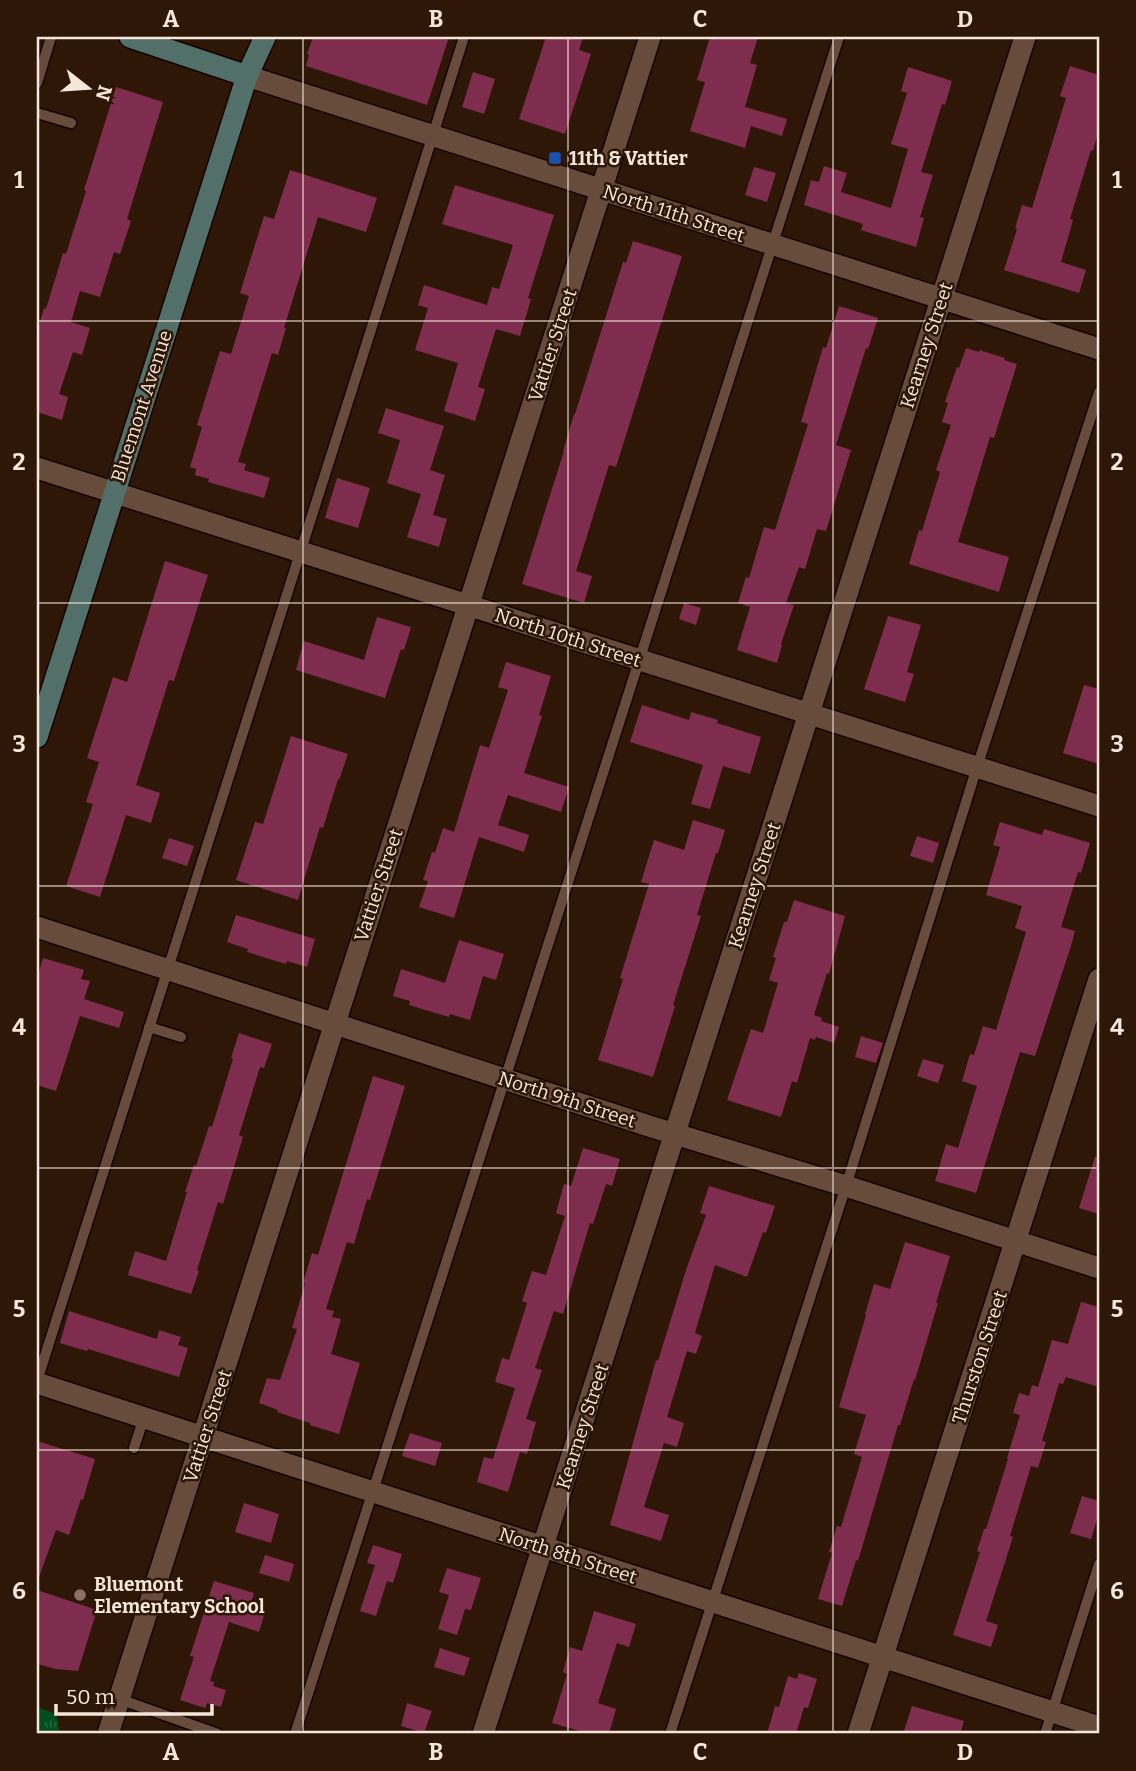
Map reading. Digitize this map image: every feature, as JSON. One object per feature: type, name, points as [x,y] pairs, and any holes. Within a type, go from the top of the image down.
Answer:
[{"type":"main road","name":"North 11th Street","points":[[130,37],[171,43],[247,76]]},
{"type":"main road","name":"Bluemont Avenue","points":[[247,76],[254,37]]},
{"type":"main road","name":"Bluemont Avenue","points":[[37,737],[247,76],[265,37]]},
{"type":"street","name":"Vattier Street","points":[[107,1734],[650,37]]},
{"type":"street","name":"Kearney Street","points":[[483,1734],[1025,37]]},
{"type":"street","name":"North 11th Street","points":[[247,76],[1099,348]]},
{"type":"street","name":"North 10th Street","points":[[37,468],[1099,806]]},
{"type":"street","name":"North 9th Street","points":[[37,927],[674,1134],[846,1186],[1099,1268]]},
{"type":"street","name":"Thurston Street","points":[[858,1734],[1099,979]]},
{"type":"street","name":"North 8th Street","points":[[37,1382],[1099,1727]]},
{"type":"lane","points":[[37,83],[51,37]]},
{"type":"lane","points":[[37,1382],[464,37]]},
{"type":"lane","points":[[295,1734],[839,37]]},
{"type":"lane","points":[[37,113],[71,123]]},
{"type":"lane","points":[[670,1734],[1099,392]]},
{"type":"lane","points":[[149,1027],[181,1037]]},
{"type":"lane","points":[[134,1448],[144,1417]]},
{"type":"lane","points":[[1045,1734],[1099,1564]]},
{"type":"lane","points":[[119,1699],[218,1734]]},
{"type":"green space","points":[[37,1707],[56,1714],[60,1734],[37,1734]]},
{"type":"building","points":[[313,37],[439,37],[448,40],[427,105],[306,66]]},
{"type":"building","points":[[546,37],[583,37],[579,50],[591,54],[565,134],[519,119]]},
{"type":"building","points":[[710,37],[758,37],[750,63],[757,65],[745,107],[787,119],[782,136],[751,126],[745,148],[690,131],[705,82],[697,80]]},
{"type":"building","points":[[1070,66],[1099,75],[1099,129],[1070,219],[1073,220],[1061,262],[1086,270],[1079,293],[1004,270],[1022,205],[1032,208],[1066,98],[1060,96]]},
{"type":"building","points":[[908,67],[952,81],[921,172],[933,175],[920,217],[924,218],[916,247],[861,230],[863,224],[804,205],[811,180],[819,182],[824,166],[847,173],[841,192],[891,208],[908,149],[891,144],[907,93],[901,91]]},
{"type":"building","points":[[473,72],[495,79],[484,114],[462,107]]},
{"type":"building","points":[[116,87],[163,102],[127,219],[131,221],[120,254],[114,252],[100,297],[80,291],[71,322],[90,328],[82,355],[73,352],[59,394],[68,397],[62,420],[37,412],[37,332],[63,253],[66,254]]},
{"type":"building","points":[[754,167],[776,173],[767,202],[745,195]]},
{"type":"building","points":[[290,170],[377,198],[366,232],[318,217],[278,355],[272,353],[238,462],[246,464],[244,470],[270,478],[264,498],[208,482],[209,479],[195,475],[196,469],[190,467],[202,427],[197,425],[220,351],[231,354],[249,296],[240,293],[264,216],[274,219]]},
{"type":"building","points":[[455,185],[554,215],[528,298],[531,299],[520,336],[496,329],[478,387],[485,389],[475,421],[444,411],[458,363],[415,350],[428,308],[418,305],[424,285],[487,305],[492,287],[499,289],[513,245],[442,224]]},
{"type":"building","points":[[633,241],[682,256],[616,467],[609,465],[576,571],[592,576],[584,603],[522,584],[623,262],[626,263]]},
{"type":"building","points":[[839,306],[878,318],[836,445],[851,450],[826,531],[817,529],[805,569],[799,567],[786,603],[794,605],[777,663],[737,650],[750,607],[738,603],[746,577],[749,578],[764,527],[775,530],[808,424],[801,422],[823,347],[826,348]]},
{"type":"building","points":[[966,348],[1005,358],[1004,360],[1017,364],[994,438],[990,437],[958,542],[1009,557],[999,592],[909,564],[940,472],[936,470],[951,425],[942,422],[948,403],[945,402]]},
{"type":"building","points":[[386,408],[444,426],[430,470],[445,475],[433,515],[447,519],[439,547],[407,537],[421,494],[387,483],[400,440],[378,433]]},
{"type":"building","points":[[337,478],[370,488],[358,528],[325,518]]},
{"type":"building","points":[[165,561],[208,575],[174,681],[169,680],[136,785],[160,793],[151,823],[126,815],[100,897],[66,886],[93,804],[86,802],[99,762],[87,758],[113,677],[127,682]]},
{"type":"building","points":[[684,603],[701,608],[696,625],[679,619]]},
{"type":"building","points":[[888,616],[921,625],[907,672],[914,674],[905,702],[864,689]]},
{"type":"building","points":[[377,617],[411,627],[385,698],[296,670],[304,641],[364,660]]},
{"type":"building","points":[[506,662],[551,676],[524,773],[569,787],[561,812],[508,795],[498,825],[529,835],[524,852],[479,837],[454,918],[419,907],[428,881],[423,880],[443,828],[454,832],[480,745],[489,748],[508,690],[498,687]]},
{"type":"building","points":[[1084,685],[1099,689],[1099,764],[1063,753]]},
{"type":"building","points":[[642,705],[689,720],[691,712],[761,737],[750,774],[723,766],[710,809],[691,804],[703,765],[630,742]]},
{"type":"building","points":[[291,736],[348,754],[323,828],[320,827],[298,900],[236,880],[255,822],[263,824]]},
{"type":"building","points":[[693,820],[725,830],[697,915],[701,916],[653,1077],[598,1060],[649,884],[641,882],[654,840],[684,850]]},
{"type":"building","points":[[1000,822],[1042,835],[1044,829],[1090,843],[1061,927],[1075,931],[1071,946],[1035,1056],[1020,1052],[976,1193],[935,1181],[946,1144],[958,1148],[977,1086],[962,1081],[970,1054],[974,1055],[983,1026],[996,1030],[1026,932],[1015,928],[1022,906],[986,895],[1000,847],[993,845]]},
{"type":"building","points":[[917,836],[939,843],[933,863],[910,856]]},
{"type":"building","points":[[169,838],[194,846],[187,866],[162,858]]},
{"type":"building","points":[[794,900],[845,916],[814,1015],[822,1018],[821,1021],[839,1027],[834,1043],[816,1037],[815,1040],[810,1038],[797,1083],[792,1081],[781,1117],[727,1100],[751,1029],[763,1033],[778,983],[769,980],[776,958],[773,957]]},
{"type":"building","points":[[236,915],[315,939],[307,967],[287,961],[286,964],[247,952],[248,949],[227,942]]},
{"type":"building","points":[[459,940],[504,954],[496,980],[483,976],[470,1020],[450,1014],[449,1017],[409,1005],[410,1001],[393,996],[401,969],[445,983]]},
{"type":"building","points":[[43,958],[84,970],[81,979],[90,981],[84,999],[124,1012],[119,1028],[80,1016],[56,1091],[37,1085],[37,979]]},
{"type":"building","points":[[239,1033],[272,1044],[264,1068],[260,1067],[239,1135],[243,1137],[223,1204],[218,1202],[191,1294],[128,1275],[135,1251],[166,1261],[194,1165],[196,1166],[209,1126],[212,1127]]},
{"type":"building","points":[[861,1036],[883,1043],[876,1063],[855,1057]]},
{"type":"building","points":[[923,1059],[944,1065],[938,1083],[917,1076]]},
{"type":"building","points":[[373,1076],[405,1086],[370,1200],[367,1199],[354,1244],[347,1242],[326,1309],[334,1311],[332,1317],[341,1319],[331,1354],[360,1363],[339,1434],[259,1403],[267,1378],[280,1380],[297,1329],[292,1328],[312,1253],[318,1255]]},
{"type":"building","points":[[583,1148],[620,1159],[612,1186],[606,1184],[593,1224],[590,1223],[563,1314],[554,1311],[535,1368],[542,1370],[526,1419],[536,1422],[527,1454],[520,1452],[508,1492],[477,1482],[484,1457],[493,1459],[515,1388],[495,1382],[502,1358],[509,1360],[527,1303],[522,1301],[532,1271],[546,1275],[565,1216],[556,1213],[564,1184],[571,1186]]},
{"type":"building","points":[[1095,1157],[1099,1157],[1099,1214],[1079,1208]]},
{"type":"building","points":[[709,1186],[775,1206],[747,1277],[715,1265],[695,1333],[702,1336],[696,1354],[687,1351],[667,1417],[684,1423],[677,1447],[664,1443],[644,1507],[669,1515],[661,1541],[610,1525],[656,1360],[658,1361],[706,1215],[700,1213]]},
{"type":"building","points":[[905,1242],[950,1256],[915,1380],[898,1425],[842,1606],[818,1599],[837,1526],[841,1527],[862,1457],[854,1454],[866,1415],[839,1407],[874,1284],[890,1289]]},
{"type":"building","points":[[1081,1302],[1099,1307],[1099,1387],[1066,1377],[1063,1384],[1059,1383],[1042,1441],[1046,1442],[1038,1468],[1031,1466],[1010,1536],[1013,1537],[986,1621],[998,1625],[991,1647],[953,1635],[1020,1415],[1013,1413],[1019,1393],[1029,1396],[1032,1385],[1038,1387],[1052,1340],[1068,1344]]},
{"type":"building","points":[[69,1311],[157,1339],[159,1330],[181,1337],[178,1345],[188,1348],[179,1377],[60,1343]]},
{"type":"building","points":[[410,1433],[442,1443],[435,1466],[402,1456]]},
{"type":"building","points":[[37,1441],[95,1459],[69,1535],[56,1530],[39,1577],[37,1576]]},
{"type":"building","points":[[1082,1496],[1099,1501],[1099,1513],[1091,1539],[1070,1533]]},
{"type":"building","points":[[244,1503],[279,1514],[271,1543],[235,1532]]},
{"type":"building","points":[[373,1545],[402,1554],[393,1583],[387,1581],[376,1616],[360,1611],[375,1565],[367,1563]]},
{"type":"building","points":[[265,1555],[294,1564],[289,1582],[259,1573]]},
{"type":"building","points":[[447,1568],[481,1578],[471,1610],[465,1609],[457,1635],[438,1629],[449,1595],[439,1592]]},
{"type":"building","points":[[214,1581],[254,1593],[250,1607],[265,1612],[259,1632],[229,1622],[210,1681],[214,1682],[213,1686],[226,1690],[221,1707],[207,1703],[205,1708],[180,1700],[194,1657],[190,1656]]},
{"type":"building","points":[[37,1590],[97,1610],[78,1671],[37,1664]]},
{"type":"building","points":[[594,1611],[636,1624],[629,1647],[617,1643],[598,1703],[616,1709],[609,1734],[590,1734],[552,1723],[567,1674],[563,1672],[570,1647],[582,1651]]},
{"type":"building","points":[[440,1648],[470,1658],[464,1676],[434,1667]]},
{"type":"building","points":[[799,1673],[817,1679],[808,1708],[804,1707],[796,1734],[767,1734],[788,1676],[797,1679]]},
{"type":"building","points":[[407,1703],[432,1711],[424,1733],[401,1726]]},
{"type":"building","points":[[912,1706],[964,1721],[960,1734],[903,1734]]},
{"type":"place","name":"11th & Vattier","points":[[555,158]]},
{"type":"place","name":"Bluemont Elementary School","points":[[80,1595]]}]
